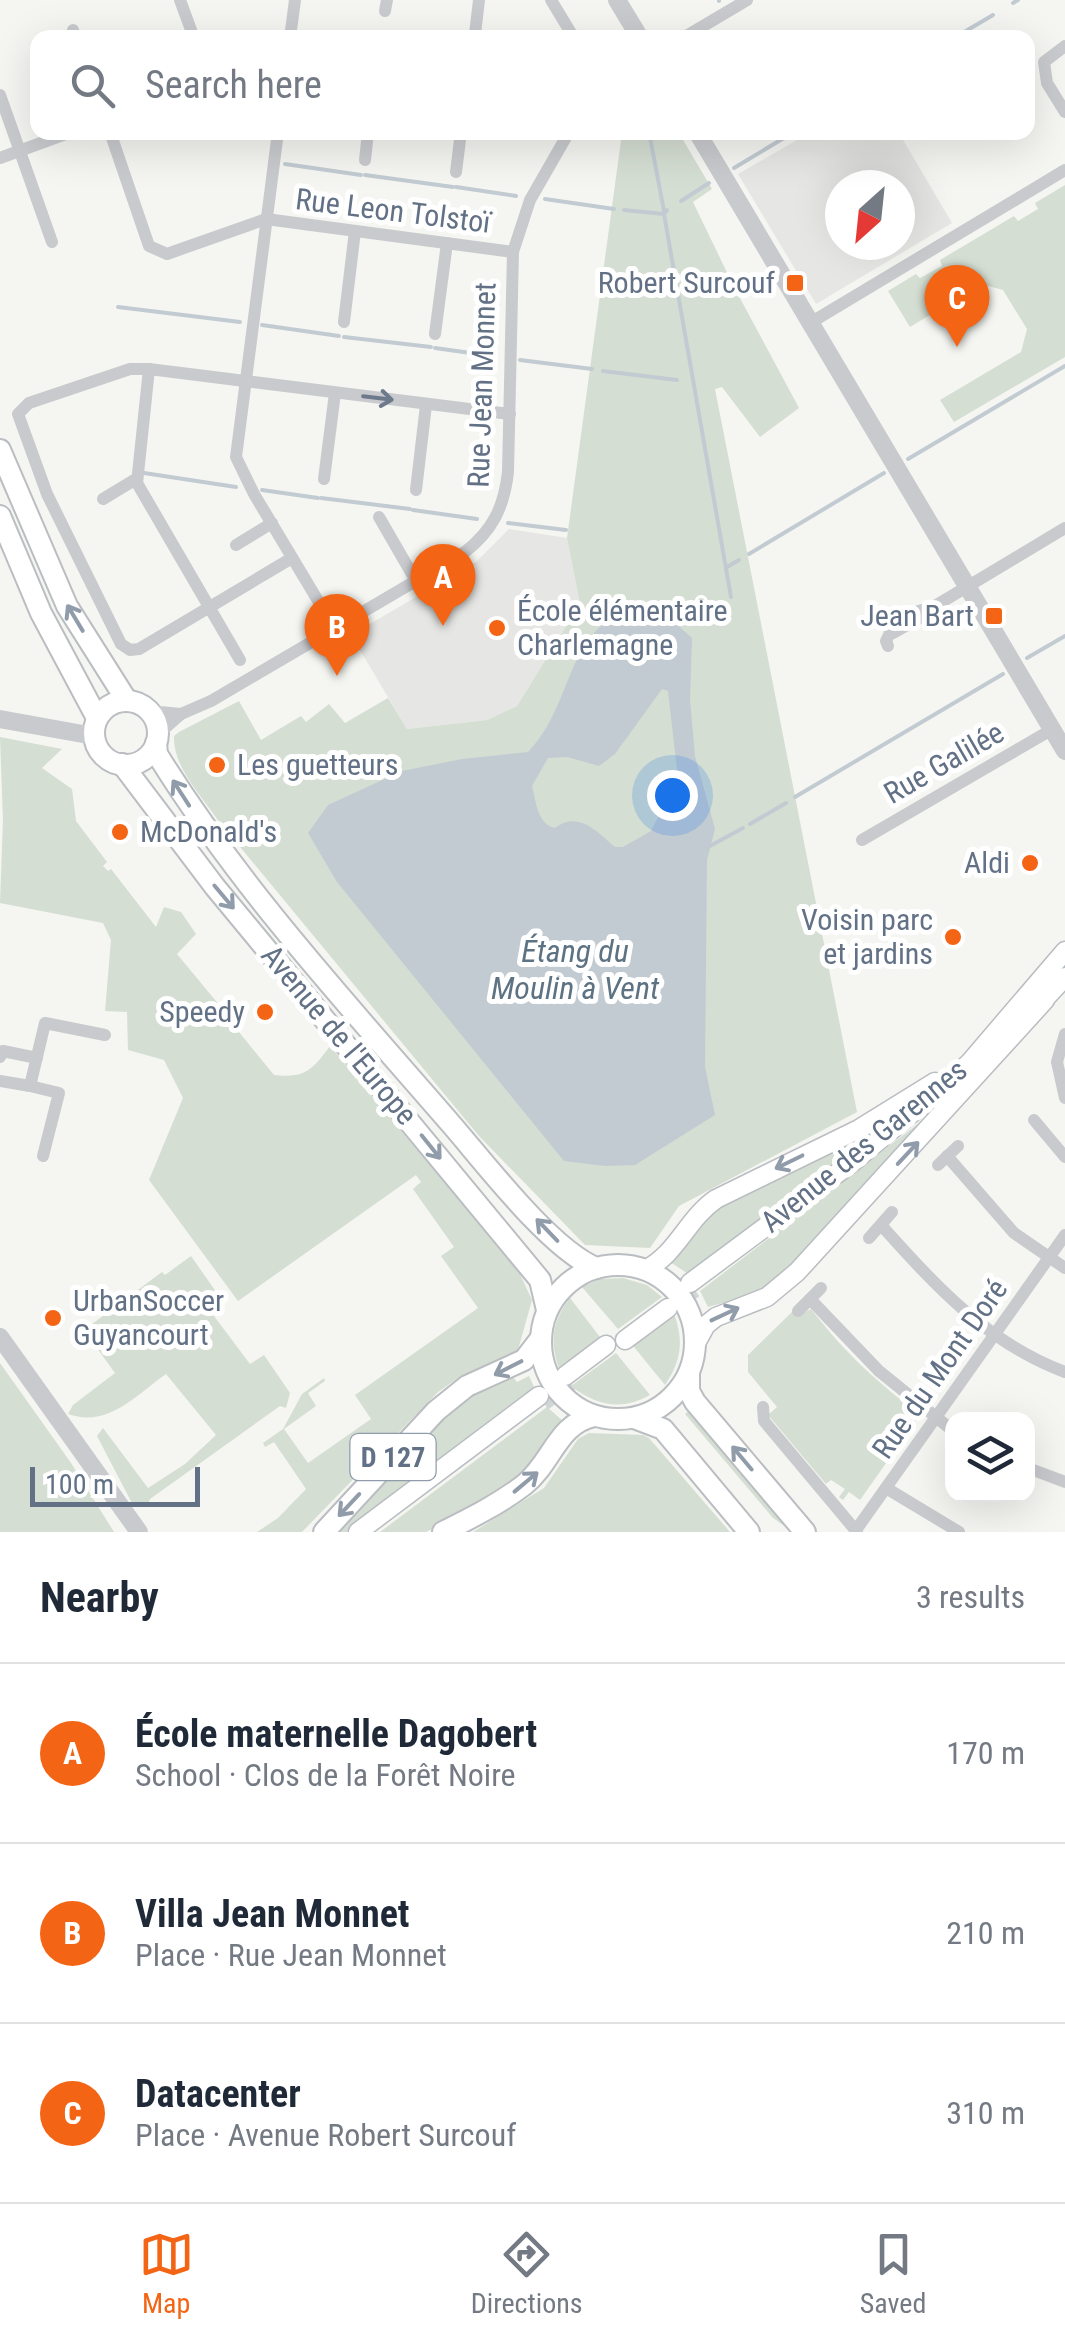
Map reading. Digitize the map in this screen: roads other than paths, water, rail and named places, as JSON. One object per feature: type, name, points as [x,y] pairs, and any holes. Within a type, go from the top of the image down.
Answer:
[{"type":"main road","points":[[0,450],[68,606],[127,701],[149,711],[156,739],[142,760],[122,764],[103,755],[96,727],[0,516]]},
{"type":"main road","points":[[96,727],[109,706],[127,701]]},
{"type":"main road","name":"Avenue de l'Europe","points":[[156,739],[157,754],[207,832],[300,949],[503,1184],[570,1254],[596,1268]]},
{"type":"main road","name":"Avenue de l'Europe","points":[[122,764],[204,872],[540,1280],[548,1310]]},
{"type":"main road","name":"Avenue des Garennes","points":[[1065,950],[970,1062],[912,1114],[692,1286],[916,1118],[1065,977]]},
{"type":"main road","points":[[805,1532],[688,1391],[696,1345],[706,1325],[716,1317],[767,1297],[798,1272],[1045,1000]]},
{"type":"main road","points":[[645,1270],[667,1256],[699,1212],[716,1199],[898,1107],[990,1038]]},
{"type":"main road","points":[[689,1372],[668,1401],[634,1418],[594,1416],[565,1399],[554,1386],[540,1338],[548,1310],[568,1283],[596,1268],[612,1265],[645,1270],[668,1284],[691,1318],[696,1345]]},
{"type":"main road","points":[[567,1379],[666,1305]]},
{"type":"main road","name":"D 127","points":[[324,1532],[436,1411],[466,1386],[524,1360],[540,1338]]},
{"type":"main road","name":"D 127","points":[[358,1532],[541,1399],[370,1532]]},
{"type":"main road","points":[[443,1532],[493,1507],[526,1483],[542,1468],[565,1430],[580,1419],[594,1416]]},
{"type":"main road","points":[[634,1418],[663,1430],[749,1532]]},
{"type":"street","points":[[180,0],[191,30]]},
{"type":"street","points":[[291,30],[295,0]]},
{"type":"street","points":[[475,30],[479,0]]},
{"type":"street","points":[[552,0],[569,30]]},
{"type":"street","points":[[617,0],[635,30]]},
{"type":"street","points":[[696,30],[747,0]]},
{"type":"street","points":[[1065,46],[1044,62],[1047,83],[1065,112]]},
{"type":"street","points":[[0,95],[52,242]]},
{"type":"street","points":[[0,158],[50,140]]},
{"type":"street","points":[[113,140],[149,246],[166,254],[266,220]]},
{"type":"street","points":[[277,140],[236,457],[335,629]]},
{"type":"street","points":[[365,160],[367,140]]},
{"type":"street","points":[[456,172],[461,140]]},
{"type":"street","name":"Rue Jean Monnet","points":[[156,739],[181,714],[211,701],[416,582],[465,552],[494,525],[506,496],[513,252],[530,200],[564,140]]},
{"type":"street","points":[[702,140],[1065,751]]},
{"type":"street","points":[[810,323],[1065,170]]},
{"type":"street","name":"Rue Leon Tolstoï","points":[[266,220],[513,252]]},
{"type":"street","points":[[344,322],[355,231]]},
{"type":"street","points":[[436,334],[448,243]]},
{"type":"street","points":[[149,368],[136,479],[141,494],[240,660]]},
{"type":"street","points":[[292,558],[139,649],[130,650],[122,644],[66,536],[18,420],[23,406],[130,370],[149,368],[510,414]]},
{"type":"street","points":[[324,478],[335,393]]},
{"type":"street","points":[[416,490],[426,404]]},
{"type":"street","points":[[102,499],[136,479]]},
{"type":"street","points":[[379,518],[416,582]]},
{"type":"street","points":[[236,545],[272,523]]},
{"type":"street","points":[[935,606],[889,640],[880,613],[935,606],[1065,528]]},
{"type":"street","points":[[149,711],[181,714]]},
{"type":"street","points":[[0,719],[96,727]]},
{"type":"street","name":"Rue Galilée","points":[[862,840],[1051,730]]},
{"type":"street","points":[[30,1086],[45,1023],[105,1036]]},
{"type":"street","points":[[1065,1034],[1057,1062],[1065,1098]]},
{"type":"street","points":[[0,1057],[3,1052],[37,1058]]},
{"type":"street","points":[[0,1080],[59,1092],[43,1156]]},
{"type":"street","points":[[1034,1120],[1065,1157]]},
{"type":"street","points":[[948,1156],[996,1216],[1048,1259],[1065,1268]]},
{"type":"street","points":[[870,1238],[892,1212]]},
{"type":"street","points":[[880,1225],[937,1288],[995,1335],[1065,1372]]},
{"type":"street","name":"Rue du Mont Doré","points":[[856,1531],[1065,1235]]},
{"type":"street","points":[[798,1311],[821,1288]]},
{"type":"street","points":[[810,1300],[879,1371],[945,1425]]},
{"type":"street","points":[[0,1337],[139,1532]]},
{"type":"street","points":[[764,1407],[764,1420],[856,1531]]},
{"type":"street","points":[[1035,1471],[1065,1482]]},
{"type":"street","points":[[886,1488],[958,1532]]},
{"type":"water","name":"Étang du Moulin à Vent","points":[[630,610],[666,615],[692,638],[690,699],[695,756],[715,829],[707,860],[705,1067],[715,1115],[635,1165],[605,1166],[564,1161],[337,882],[308,833],[328,805],[402,771],[528,752],[554,713],[581,651],[609,620]],"holes":[[[662,689],[668,691],[679,787],[667,799],[651,831],[623,847],[615,847],[580,822],[555,828],[544,822],[532,786],[548,758],[567,757],[599,766],[615,754]]]},
{"type":"waterway","points":[[1013,3],[1018,0]]},
{"type":"waterway","points":[[968,30],[993,15]]},
{"type":"waterway","points":[[651,140],[664,211]]},
{"type":"waterway","points":[[734,168],[781,140]]},
{"type":"waterway","points":[[285,164],[361,175]]},
{"type":"waterway","points":[[365,175],[453,187]]},
{"type":"waterway","points":[[681,201],[709,183]]},
{"type":"waterway","points":[[456,187],[516,196]]},
{"type":"waterway","points":[[545,199],[614,209]]},
{"type":"waterway","points":[[624,210],[664,214]]},
{"type":"waterway","points":[[667,210],[664,214],[731,597]]},
{"type":"waterway","points":[[118,307],[240,322]]},
{"type":"waterway","points":[[262,325],[339,336]]},
{"type":"waterway","points":[[344,337],[431,347]]},
{"type":"waterway","points":[[435,348],[492,356]]},
{"type":"waterway","points":[[520,360],[592,369]]},
{"type":"waterway","points":[[908,459],[1065,366]]},
{"type":"waterway","points":[[603,371],[677,380]]},
{"type":"waterway","points":[[144,473],[236,487]]},
{"type":"waterway","points":[[749,554],[884,473]]},
{"type":"waterway","points":[[262,490],[318,498]]},
{"type":"waterway","points":[[321,498],[410,509]]},
{"type":"waterway","points":[[413,510],[477,519]]},
{"type":"waterway","points":[[508,523],[566,530]]},
{"type":"waterway","points":[[727,567],[739,560]]},
{"type":"waterway","points":[[1027,658],[1065,636]]},
{"type":"waterway","points":[[795,797],[1003,674]]},
{"type":"waterway","points":[[750,824],[786,803]]},
{"type":"waterway","points":[[708,847],[743,828]]},
{"type":"tunnel","points":[[668,1308],[694,1289]]},
{"type":"tunnel","points":[[543,1402],[570,1382]]},
{"type":"place","name":"Robert Surcouf","points":[[795,283]]},
{"type":"place","name":"Datacenter","points":[[957,347]]},
{"type":"place","name":"Jean Bart","points":[[994,616]]},
{"type":"place","name":"École maternelle Dagobert","points":[[443,626]]},
{"type":"place","name":"École élémentaire Charlemagne","points":[[497,628]]},
{"type":"place","name":"Villa Jean Monnet","points":[[337,676]]},
{"type":"place","name":"Les guetteurs","points":[[217,765]]},
{"type":"place","name":"McDonald's","points":[[120,832]]},
{"type":"place","name":"Aldi","points":[[1030,863]]},
{"type":"place","name":"Voisin parc et jardins","points":[[953,937]]},
{"type":"place","name":"Speedy","points":[[265,1012]]},
{"type":"place","name":"UrbanSoccer Guyancourt","points":[[53,1318]]}]
